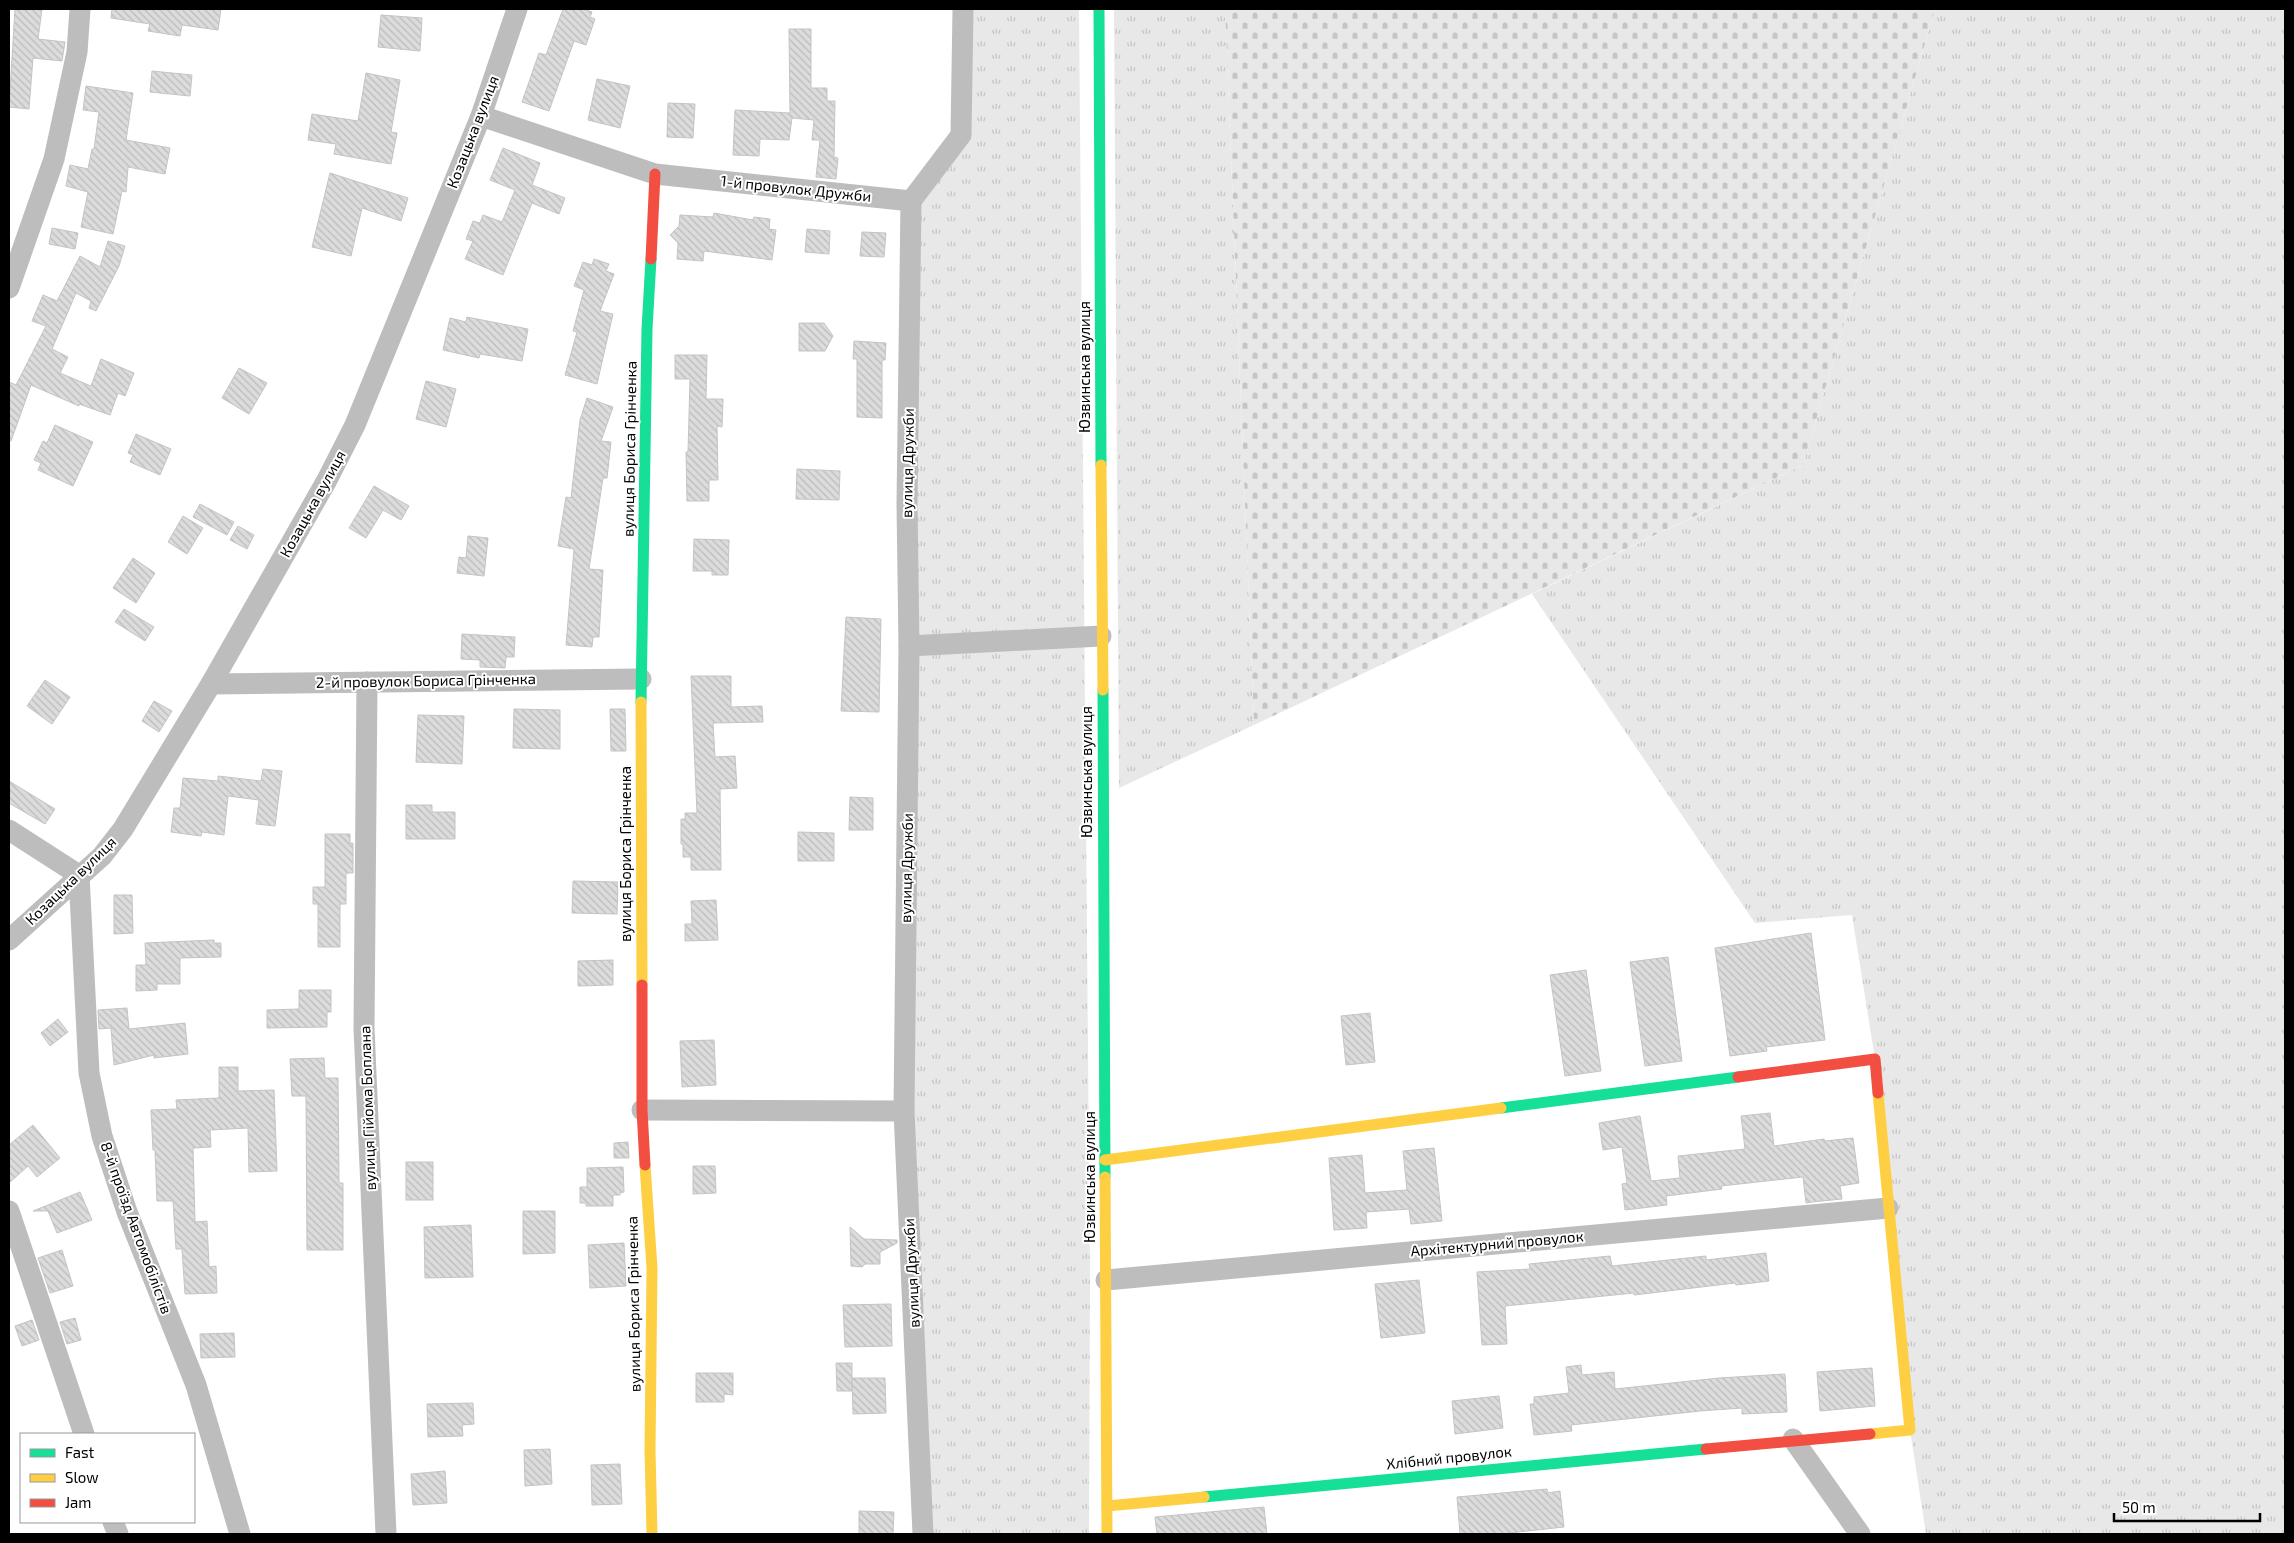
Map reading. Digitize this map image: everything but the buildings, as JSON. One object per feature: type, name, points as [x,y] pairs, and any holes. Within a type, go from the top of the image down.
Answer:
[{"type":"street","points":[[9,288],[54,159],[77,52],[80,9]]},
{"type":"street","name":"Козацька вулиця","points":[[9,940],[106,852],[120,834],[210,684],[327,480],[355,425],[480,116],[517,9]]},
{"type":"street","points":[[911,201],[961,135],[962,9]]},
{"type":"street","name":"Юзвинська вулиця","points":[[1099,9],[1107,1534]]},
{"type":"street","name":"1-й провулок Дружби","points":[[480,116],[655,174],[911,201]]},
{"type":"street","name":"вулиця Бориса Грінченка","points":[[652,1534],[650,1450],[652,1268],[642,1110],[641,679],[648,329],[655,174]]},
{"type":"street","name":"вулиця Дружби","points":[[911,201],[907,504],[909,646],[904,1111],[923,1534]]},
{"type":"street","points":[[909,646],[1101,636]]},
{"type":"street","name":"2-й провулок Бориса Грінченка","points":[[210,684],[498,679],[641,679]]},
{"type":"street","name":"вулиця Гійома Боплана","points":[[367,682],[364,1028],[386,1534]]},
{"type":"street","points":[[9,830],[80,875]]},
{"type":"street","name":"8-й проїзд Автомобілістів","points":[[80,875],[89,1073],[102,1136],[127,1212],[196,1385],[240,1534]]},
{"type":"street","points":[[1105,1160],[1875,1059],[1888,1208]]},
{"type":"street","points":[[642,1110],[904,1111]]},
{"type":"street","name":"Архітектурний провулок","points":[[1106,1280],[1888,1208]]},
{"type":"street","name":"Хлібний провулок","points":[[1107,1506],[1794,1439],[1910,1430],[1888,1208]]},
{"type":"street","points":[[9,1210],[84,1433]]},
{"type":"street","points":[[1794,1439],[1860,1534]]},
{"type":"green space","points":[[963,9],[1079,9],[1090,1280],[1089,1534],[923,1534],[904,1111],[911,201],[961,135]]},
{"type":"green space","points":[[1114,9],[1225,9],[1254,725],[1119,788]]},
{"type":"green space","points":[[1225,9],[1935,9],[1803,465],[1254,725]]},
{"type":"green space","points":[[1935,9],[2285,9],[2285,1534],[1926,1534],[1910,1430],[1875,1059],[1852,915],[1755,923],[1532,594],[1803,465]]},
{"type":"traffic: fast","points":[[1099,9],[1101,465]]},
{"type":"traffic: fast","points":[[641,702],[647,329],[651,259]]},
{"type":"traffic: fast","points":[[1103,690],[1105,1177]]},
{"type":"traffic: fast","points":[[1501,1108],[1738,1077]]},
{"type":"traffic: fast","points":[[1204,1497],[1706,1449]]},
{"type":"traffic: slow","points":[[1101,465],[1103,690]]},
{"type":"traffic: slow","points":[[641,702],[642,985]]},
{"type":"traffic: slow","points":[[1870,1434],[1910,1430],[1878,1093]]},
{"type":"traffic: slow","points":[[1105,1160],[1501,1108]]},
{"type":"traffic: slow","points":[[645,1165],[652,1268],[650,1450],[652,1534]]},
{"type":"traffic: slow","points":[[1105,1177],[1107,1534]]},
{"type":"traffic: slow","points":[[1107,1506],[1204,1497]]},
{"type":"traffic: jam","points":[[651,259],[655,174]]},
{"type":"traffic: jam","points":[[642,985],[642,1110],[645,1165]]},
{"type":"traffic: jam","points":[[1738,1077],[1875,1059],[1878,1093]]},
{"type":"traffic: jam","points":[[1706,1449],[1870,1434]]}]
